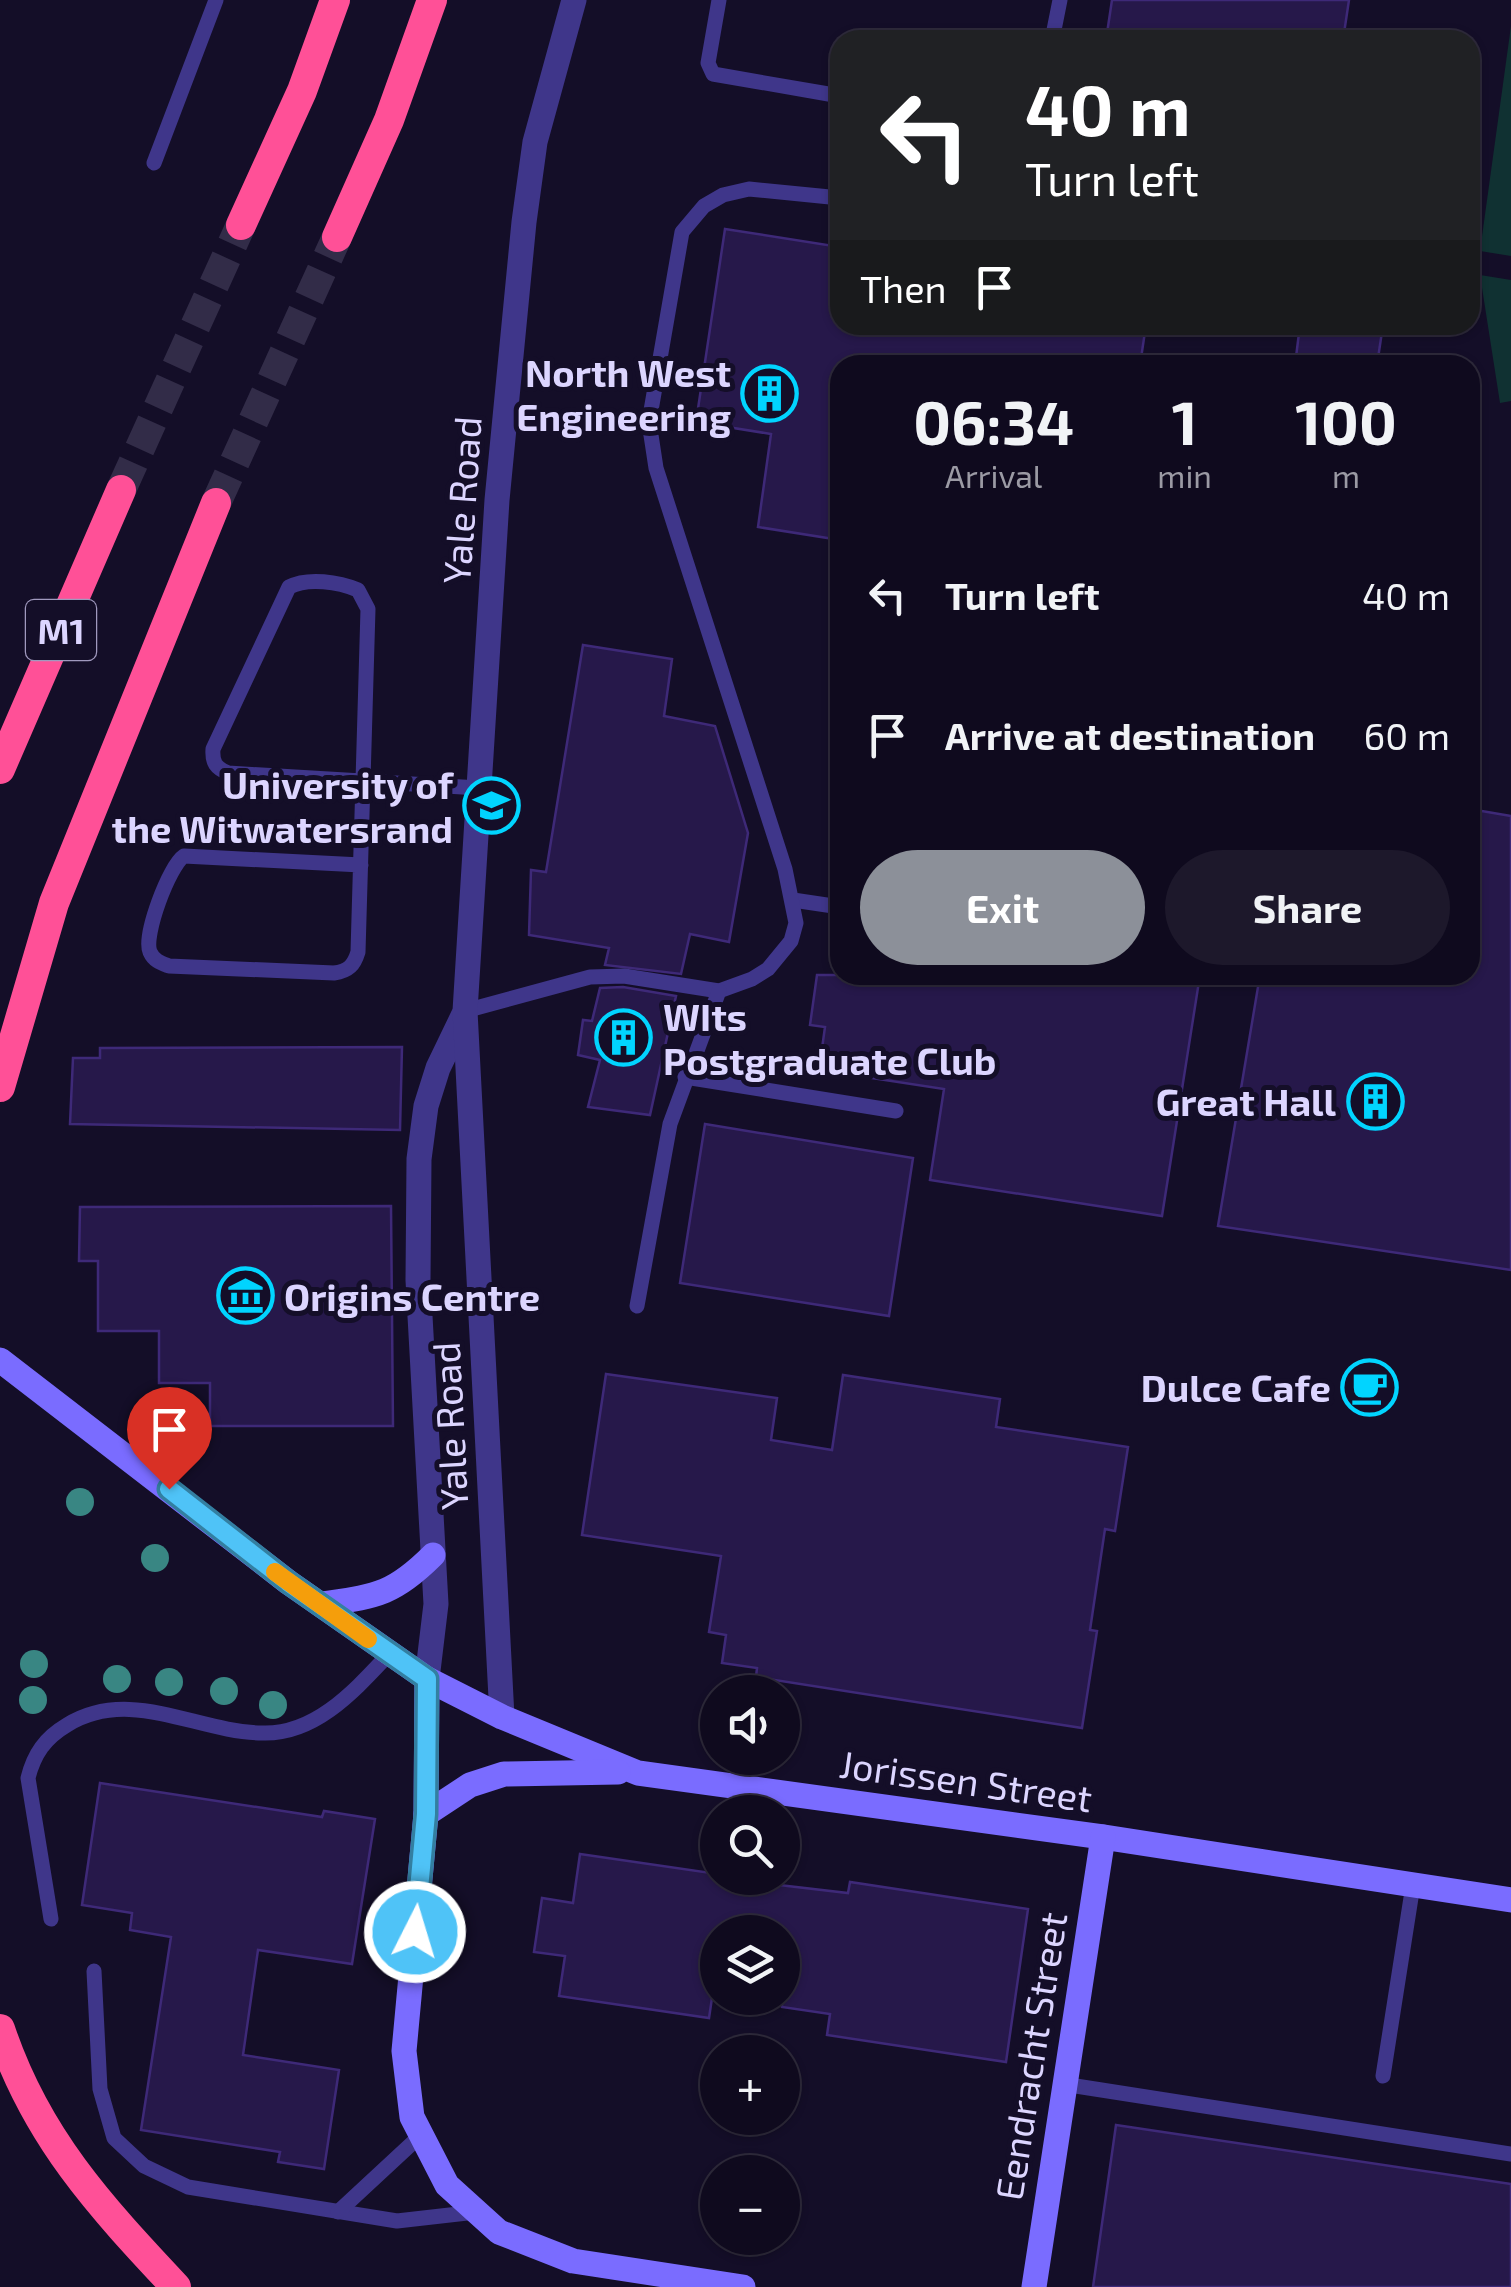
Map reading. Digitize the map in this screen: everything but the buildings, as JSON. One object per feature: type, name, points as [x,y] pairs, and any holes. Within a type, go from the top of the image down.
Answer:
[{"type":"highway","points":[[241,225],[302,91],[335,0]]},
{"type":"highway","points":[[336,236],[389,120],[432,0]]},
{"type":"highway","name":"M1","points":[[0,769],[121,490]]},
{"type":"highway","name":"M1","points":[[0,1087],[54,903],[216,503]]},
{"type":"highway","points":[[0,2029],[21,2085],[53,2144],[94,2199],[176,2287]]},
{"type":"main road","name":"Jorissen Street","points":[[10,1367],[427,1679],[502,1717],[638,1773],[1102,1837],[1511,1900]]},
{"type":"main road","points":[[322,1604],[380,1596],[409,1578],[433,1555]]},
{"type":"main road","points":[[427,1679],[426,1814],[404,2051],[412,2117],[447,2185],[499,2232],[573,2261],[636,2279],[744,2287]]},
{"type":"main road","points":[[426,1814],[470,1786],[504,1774],[638,1773]]},
{"type":"main road","name":"Eendracht Street","points":[[1034,2287],[1102,1837]]},
{"type":"street","name":"Yale Road","points":[[502,1717],[465,1011],[497,500],[524,222],[535,142],[574,0]]},
{"type":"street","name":"Yale Road","points":[[427,1679],[436,1604],[418,1280],[418,1158],[426,1106],[438,1068],[465,1011]]},
{"type":"lane","points":[[154,163],[216,0]]},
{"type":"lane","points":[[719,0],[708,63],[714,74],[830,94]]},
{"type":"lane","points":[[1054,30],[1060,0]]},
{"type":"lane","points":[[465,1011],[590,977],[624,976],[719,992],[752,979],[780,956],[791,941],[796,923],[793,900],[656,468],[649,422],[682,232],[704,206],[723,195],[749,189],[830,197]]},
{"type":"lane","points":[[360,865],[184,856],[171,870],[148,950],[156,961],[170,966],[346,971],[358,952],[364,781],[368,609],[365,598],[348,586],[298,582],[284,595],[213,749],[218,769],[228,773],[364,781],[479,788]]},
{"type":"lane","points":[[793,900],[830,906]]},
{"type":"lane","points":[[637,1306],[665,1146],[685,1077],[719,992]]},
{"type":"lane","points":[[685,1077],[896,1111]]},
{"type":"lane","points":[[51,1919],[28,1778],[32,1759],[50,1735],[100,1710],[130,1708],[264,1734],[306,1724],[346,1700],[389,1654]]},
{"type":"lane","points":[[1384,2076],[1413,1885]]},
{"type":"lane","points":[[94,1971],[100,2089],[114,2138],[144,2166],[188,2187],[397,2222],[476,2212]]},
{"type":"lane","points":[[1062,2084],[1511,2154]]},
{"type":"lane","points":[[338,2212],[422,2135]]},
{"type":"green space","points":[[1511,26],[1511,256],[1480,251]]},
{"type":"green space","points":[[1480,275],[1511,280],[1511,401],[1500,403]]},
{"type":"tunnel","points":[[121,490],[241,225]]},
{"type":"tunnel","points":[[216,503],[337,237]]},
{"type":"slow traffic","points":[[275,1572],[368,1639]]},
{"type":"place","name":"North West Engineering","points":[[770,394]]},
{"type":"place","name":"University of the Witwatersrand","points":[[492,806]]},
{"type":"place","name":"WIts Postgraduate Club","points":[[624,1038]]},
{"type":"place","name":"Great Hall","points":[[1375,1101]]},
{"type":"place","name":"Origins Centre","points":[[245,1296]]},
{"type":"place","name":"Dulce Cafe","points":[[1370,1387]]},
{"type":"route","points":[[169,1489],[288,1582],[427,1679],[426,1814],[415,1932]]}]
